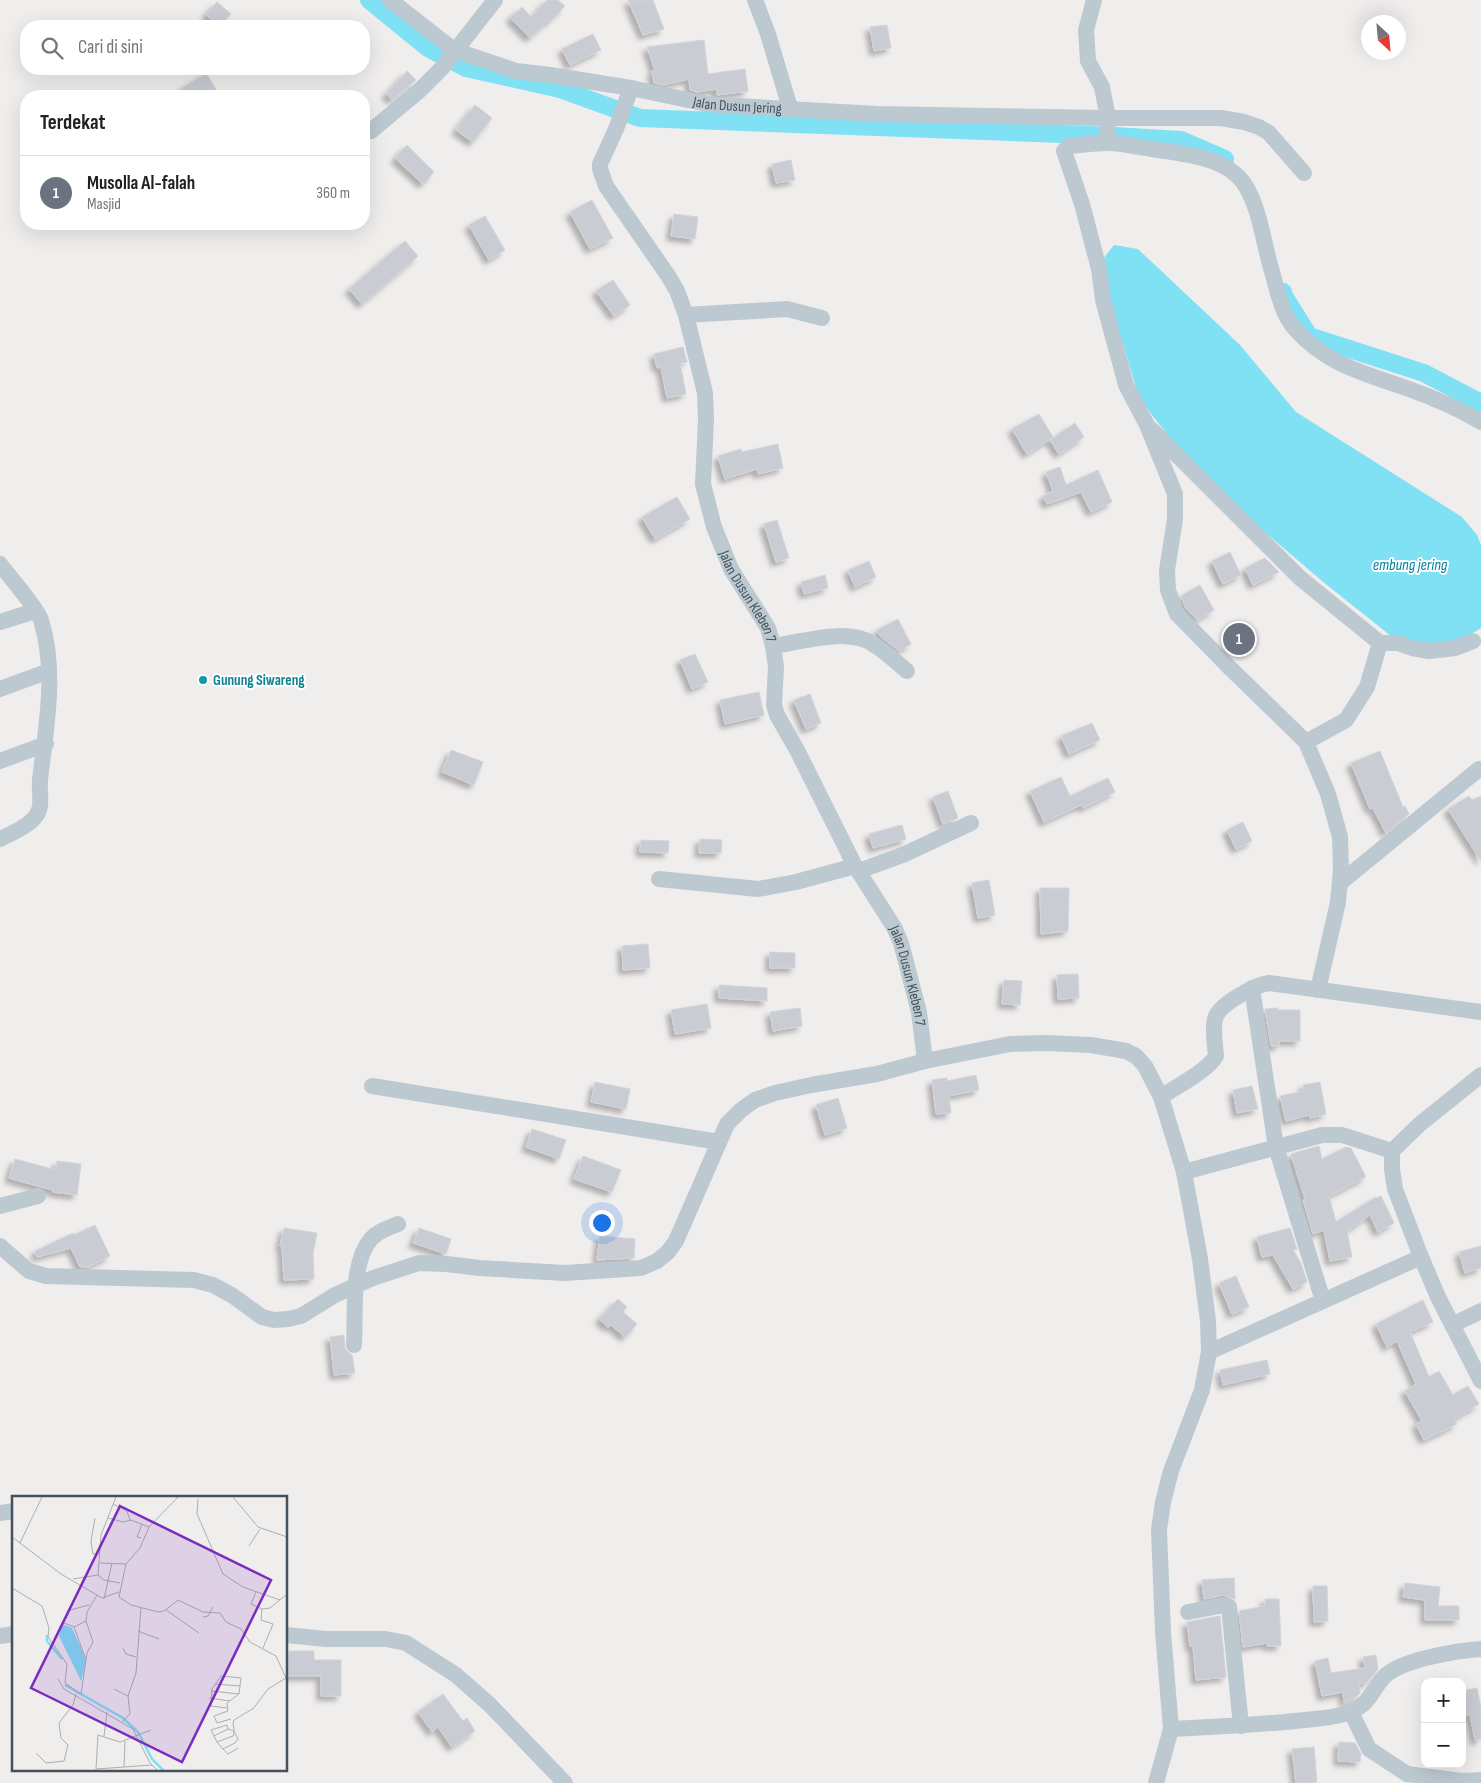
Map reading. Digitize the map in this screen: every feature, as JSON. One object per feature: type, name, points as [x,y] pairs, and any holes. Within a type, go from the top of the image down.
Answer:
[{"type":"street","name":"Jalan Dusun Jering","points":[[390,0],[450,56],[516,71],[631,88],[707,104],[877,114],[1107,132]]},
{"type":"street","points":[[371,131],[420,90],[495,0]]},
{"type":"street","points":[[756,0],[790,108]]},
{"type":"street","points":[[1094,0],[1086,30],[1088,61],[1102,87],[1107,132]]},
{"type":"street","name":"Jalan Dusun Kleben 7","points":[[631,88],[616,129],[600,164],[600,169],[606,186],[669,276],[686,315],[704,393],[706,419],[703,484],[714,527],[731,569],[768,628],[776,667],[774,705],[777,715],[797,750],[857,868],[894,927],[901,943],[919,1012],[925,1061]]},
{"type":"street","points":[[1304,173],[1269,133],[1244,122],[1213,118],[1107,132],[1069,146],[1064,151],[1082,204],[1099,269],[1103,300],[1126,386],[1147,425],[1175,494],[1175,518],[1167,570],[1168,590],[1177,614],[1306,742],[1328,794],[1336,820],[1340,837],[1341,870],[1338,902],[1318,990]]},
{"type":"street","points":[[1107,132],[1221,165],[1235,174],[1245,185],[1250,195],[1260,224],[1277,292],[1295,329],[1318,350],[1350,369],[1444,402],[1481,422]]},
{"type":"street","points":[[686,315],[787,309],[822,318]]},
{"type":"street","points":[[1147,425],[1300,578],[1380,644],[1398,643],[1429,651],[1455,648],[1473,641]]},
{"type":"street","points":[[0,564],[40,618],[48,652],[49,690],[39,810],[27,825],[0,839]]},
{"type":"street","points":[[0,622],[35,610]]},
{"type":"street","points":[[773,646],[840,635],[861,638],[873,644],[906,671]]},
{"type":"street","points":[[1306,742],[1346,720],[1367,687],[1380,644]]},
{"type":"street","points":[[0,689],[48,671]]},
{"type":"street","points":[[0,761],[46,744]]},
{"type":"street","points":[[1340,883],[1479,769]]},
{"type":"street","points":[[659,879],[758,889],[857,868],[905,854],[971,823]]},
{"type":"street","points":[[1161,1097],[1206,1067],[1214,1059],[1216,1056],[1216,1015],[1228,1004],[1252,988],[1268,983],[1481,1012]]},
{"type":"street","points":[[1252,988],[1276,1147],[1323,1301]]},
{"type":"street","points":[[0,1246],[29,1271],[46,1276],[194,1280],[213,1285],[233,1296],[262,1317],[274,1320],[301,1316],[335,1295],[373,1278],[419,1263],[565,1273],[641,1268],[663,1256],[676,1241],[727,1124],[741,1110],[755,1100],[775,1093],[811,1085],[877,1074],[925,1061],[1010,1044],[1091,1045],[1126,1051],[1136,1056],[1145,1066],[1161,1097],[1184,1172],[1201,1268],[1208,1321],[1209,1352],[1202,1390],[1171,1471],[1162,1502],[1159,1530],[1171,1729],[1156,1783]]},
{"type":"street","points":[[1481,1075],[1420,1124],[1392,1151],[1395,1189],[1421,1257],[1452,1325],[1481,1381]]},
{"type":"street","points":[[372,1086],[719,1142]]},
{"type":"street","points":[[1184,1172],[1322,1135],[1342,1135],[1392,1151]]},
{"type":"street","points":[[0,1206],[38,1196]]},
{"type":"street","points":[[354,1344],[356,1286],[362,1256],[371,1240],[381,1231],[398,1224]]},
{"type":"street","points":[[1209,1352],[1421,1257]]},
{"type":"street","points":[[1452,1325],[1481,1311]]},
{"type":"street","points":[[1188,1612],[1224,1605],[1229,1607],[1241,1726]]},
{"type":"street","points":[[288,1636],[326,1639],[386,1639],[406,1643],[456,1676],[490,1705],[565,1783]]},
{"type":"street","points":[[1171,1729],[1241,1726],[1343,1715],[1370,1699],[1382,1678],[1395,1668],[1458,1651],[1481,1648]]},
{"type":"street","points":[[1351,1712],[1361,1729],[1369,1749],[1407,1774],[1462,1781],[1481,1780]]},
{"type":"water","name":"embung jering","points":[[1114,245],[1138,249],[1240,345],[1296,412],[1462,517],[1477,535],[1481,545],[1481,628],[1455,644],[1431,647],[1391,636],[1322,581],[1238,509],[1176,445],[1151,414],[1138,394],[1104,281],[1103,259]]},
{"type":"building","points":[[547,0],[558,0],[565,6],[530,38],[510,18],[522,7],[531,17]]},
{"type":"building","points":[[628,0],[653,0],[664,29],[643,35]]},
{"type":"building","points":[[217,2],[231,14],[226,20],[212,20],[206,15]]},
{"type":"building","points":[[887,25],[891,48],[874,51],[870,27]]},
{"type":"building","points":[[593,34],[601,50],[570,65],[562,49]]},
{"type":"building","points":[[704,40],[708,74],[745,69],[748,91],[717,95],[717,89],[697,92],[690,90],[689,79],[663,85],[654,83],[652,71],[655,71],[647,47]]},
{"type":"building","points":[[407,71],[416,80],[392,100],[386,94]]},
{"type":"building","points":[[203,75],[207,75],[216,89],[183,90],[182,88]]},
{"type":"building","points":[[475,105],[492,118],[473,142],[456,130]]},
{"type":"building","points":[[407,145],[434,172],[423,184],[395,158]]},
{"type":"building","points":[[791,160],[795,180],[776,183],[772,164]]},
{"type":"building","points":[[592,200],[613,238],[590,249],[570,212]]},
{"type":"building","points":[[674,214],[698,217],[695,239],[671,236]]},
{"type":"building","points":[[485,216],[505,250],[489,260],[469,225]]},
{"type":"building","points":[[405,241],[418,256],[362,304],[349,289]]},
{"type":"building","points":[[613,280],[630,305],[614,316],[596,291]]},
{"type":"building","points":[[683,347],[687,362],[680,363],[686,394],[667,398],[661,367],[657,368],[654,354]]},
{"type":"building","points":[[1039,414],[1053,437],[1027,454],[1012,429]]},
{"type":"building","points":[[1075,423],[1084,437],[1059,454],[1050,440]]},
{"type":"building","points":[[778,444],[783,468],[758,474],[757,469],[725,479],[718,456],[741,449],[742,452]]},
{"type":"building","points":[[1060,467],[1066,485],[1098,470],[1112,502],[1091,512],[1081,492],[1047,504],[1043,496],[1053,491],[1046,472]]},
{"type":"building","points":[[677,497],[690,519],[655,539],[642,517]]},
{"type":"building","points":[[777,520],[789,558],[776,562],[764,524]]},
{"type":"building","points":[[1230,552],[1241,575],[1223,584],[1212,561]]},
{"type":"building","points":[[1265,558],[1279,572],[1253,585],[1245,568]]},
{"type":"building","points":[[869,561],[876,577],[855,587],[848,570]]},
{"type":"building","points":[[825,575],[828,588],[804,594],[801,582]]},
{"type":"building","points":[[1200,585],[1214,610],[1197,620],[1186,609],[1181,596]]},
{"type":"building","points":[[898,619],[911,644],[899,651],[881,637],[877,630]]},
{"type":"building","points":[[695,654],[708,682],[692,689],[680,660]]},
{"type":"building","points":[[759,692],[764,715],[725,724],[720,700]]},
{"type":"building","points":[[810,694],[821,723],[806,729],[794,700]]},
{"type":"building","points":[[1092,723],[1100,740],[1069,754],[1061,736]]},
{"type":"building","points":[[451,750],[483,762],[474,785],[442,772]]},
{"type":"building","points":[[1380,751],[1403,807],[1405,806],[1409,814],[1386,833],[1373,808],[1370,809],[1351,763]]},
{"type":"building","points":[[1061,777],[1070,796],[1108,778],[1115,792],[1083,808],[1081,805],[1044,822],[1030,791]]},
{"type":"building","points":[[948,791],[958,818],[943,824],[933,797]]},
{"type":"building","points":[[1469,796],[1472,800],[1481,796],[1481,861],[1448,809]]},
{"type":"building","points":[[1243,822],[1252,841],[1236,849],[1227,830]]},
{"type":"building","points":[[902,825],[906,839],[873,848],[869,834]]},
{"type":"building","points":[[700,839],[722,840],[721,853],[699,853]]},
{"type":"building","points":[[641,840],[669,841],[668,853],[640,852]]},
{"type":"building","points":[[989,880],[995,915],[978,918],[972,883]]},
{"type":"building","points":[[1040,888],[1069,888],[1068,931],[1041,934]]},
{"type":"building","points":[[648,944],[650,968],[623,970],[622,946]]},
{"type":"building","points":[[770,952],[795,953],[795,968],[770,968]]},
{"type":"building","points":[[1078,974],[1079,998],[1058,999],[1057,975]]},
{"type":"building","points":[[1004,980],[1022,981],[1020,1005],[1002,1004]]},
{"type":"building","points":[[719,985],[767,988],[767,1001],[719,998]]},
{"type":"building","points":[[707,1004],[711,1028],[675,1034],[671,1010]]},
{"type":"building","points":[[800,1008],[802,1026],[773,1031],[770,1012]]},
{"type":"building","points":[[1278,1008],[1278,1010],[1300,1010],[1300,1041],[1279,1041],[1279,1046],[1271,1046],[1265,1009]]},
{"type":"building","points":[[976,1075],[979,1090],[949,1096],[951,1113],[936,1114],[932,1080],[947,1078],[947,1081]]},
{"type":"building","points":[[595,1082],[630,1089],[626,1109],[591,1102]]},
{"type":"building","points":[[1320,1082],[1326,1114],[1310,1118],[1309,1115],[1286,1121],[1280,1096],[1304,1091],[1303,1085]]},
{"type":"building","points":[[1252,1086],[1258,1109],[1237,1113],[1233,1090]]},
{"type":"building","points":[[838,1098],[847,1128],[825,1135],[816,1105]]},
{"type":"building","points":[[532,1129],[566,1140],[559,1159],[526,1147]]},
{"type":"building","points":[[1319,1146],[1322,1159],[1346,1147],[1351,1148],[1366,1177],[1329,1196],[1336,1222],[1376,1197],[1381,1196],[1394,1223],[1378,1232],[1370,1215],[1347,1231],[1352,1257],[1330,1261],[1324,1230],[1313,1234],[1303,1200],[1305,1199],[1291,1154]]},
{"type":"building","points":[[583,1156],[621,1170],[612,1192],[574,1179]]},
{"type":"building","points":[[15,1159],[56,1170],[57,1161],[81,1164],[77,1195],[53,1192],[53,1190],[9,1178]]},
{"type":"building","points":[[95,1225],[110,1256],[88,1267],[80,1267],[71,1248],[37,1257],[35,1251]]},
{"type":"building","points":[[284,1228],[317,1233],[313,1253],[314,1279],[284,1280],[282,1247],[280,1246]]},
{"type":"building","points":[[419,1228],[451,1239],[446,1254],[413,1243]]},
{"type":"building","points":[[1290,1228],[1297,1249],[1293,1250],[1301,1263],[1307,1282],[1293,1289],[1273,1255],[1262,1257],[1257,1237]]},
{"type":"building","points":[[600,1236],[635,1239],[634,1258],[597,1260]]},
{"type":"building","points":[[1481,1246],[1481,1268],[1465,1273],[1459,1252]]},
{"type":"building","points":[[1236,1276],[1249,1307],[1232,1314],[1219,1283]]},
{"type":"building","points":[[618,1299],[627,1307],[623,1312],[637,1324],[625,1337],[611,1325],[608,1327],[599,1319]]},
{"type":"building","points":[[1423,1300],[1433,1322],[1410,1332],[1429,1377],[1439,1371],[1453,1395],[1468,1386],[1479,1404],[1454,1419],[1457,1424],[1424,1440],[1416,1424],[1422,1421],[1405,1391],[1416,1384],[1397,1341],[1387,1347],[1376,1324]]},
{"type":"building","points":[[344,1335],[345,1349],[352,1355],[355,1373],[334,1375],[330,1337]]},
{"type":"building","points":[[1267,1360],[1270,1374],[1223,1385],[1220,1370]]},
{"type":"building","points":[[1234,1578],[1235,1599],[1223,1595],[1204,1599],[1202,1580]]},
{"type":"building","points":[[1405,1583],[1440,1587],[1438,1606],[1459,1606],[1459,1620],[1425,1620],[1425,1600],[1403,1597]]},
{"type":"building","points":[[1313,1586],[1327,1586],[1328,1621],[1314,1622]]},
{"type":"building","points":[[1265,1599],[1279,1599],[1281,1646],[1267,1646],[1267,1643],[1243,1647],[1239,1611],[1265,1606]]},
{"type":"building","points":[[1220,1616],[1226,1677],[1196,1680],[1193,1646],[1190,1646],[1187,1622]]},
{"type":"building","points":[[289,1651],[314,1651],[314,1660],[341,1660],[341,1696],[321,1696],[321,1676],[288,1676]]},
{"type":"building","points":[[1376,1655],[1378,1669],[1367,1682],[1359,1684],[1360,1693],[1357,1696],[1344,1703],[1343,1692],[1322,1696],[1315,1661],[1328,1658],[1331,1673],[1365,1668],[1363,1657]]},
{"type":"building","points":[[1477,1688],[1481,1707],[1481,1739],[1475,1740],[1470,1715],[1466,1716],[1466,1690]]},
{"type":"building","points":[[443,1694],[463,1721],[467,1718],[475,1731],[452,1747],[438,1727],[432,1732],[418,1712]]},
{"type":"building","points":[[1339,1742],[1355,1743],[1361,1754],[1360,1762],[1338,1761]]},
{"type":"building","points":[[1314,1747],[1317,1782],[1296,1783],[1292,1749]]},
{"type":"waterway","points":[[369,0],[428,48],[466,68],[560,89],[640,118],[1181,140],[1225,159]]},
{"type":"waterway","points":[[1283,292],[1309,336],[1424,373],[1481,403]]},
{"type":"place","name":"Musolla Al-falah","points":[[1239,639]]},
{"type":"place","name":"Gunung Siwareng","points":[[203,680]]}]
